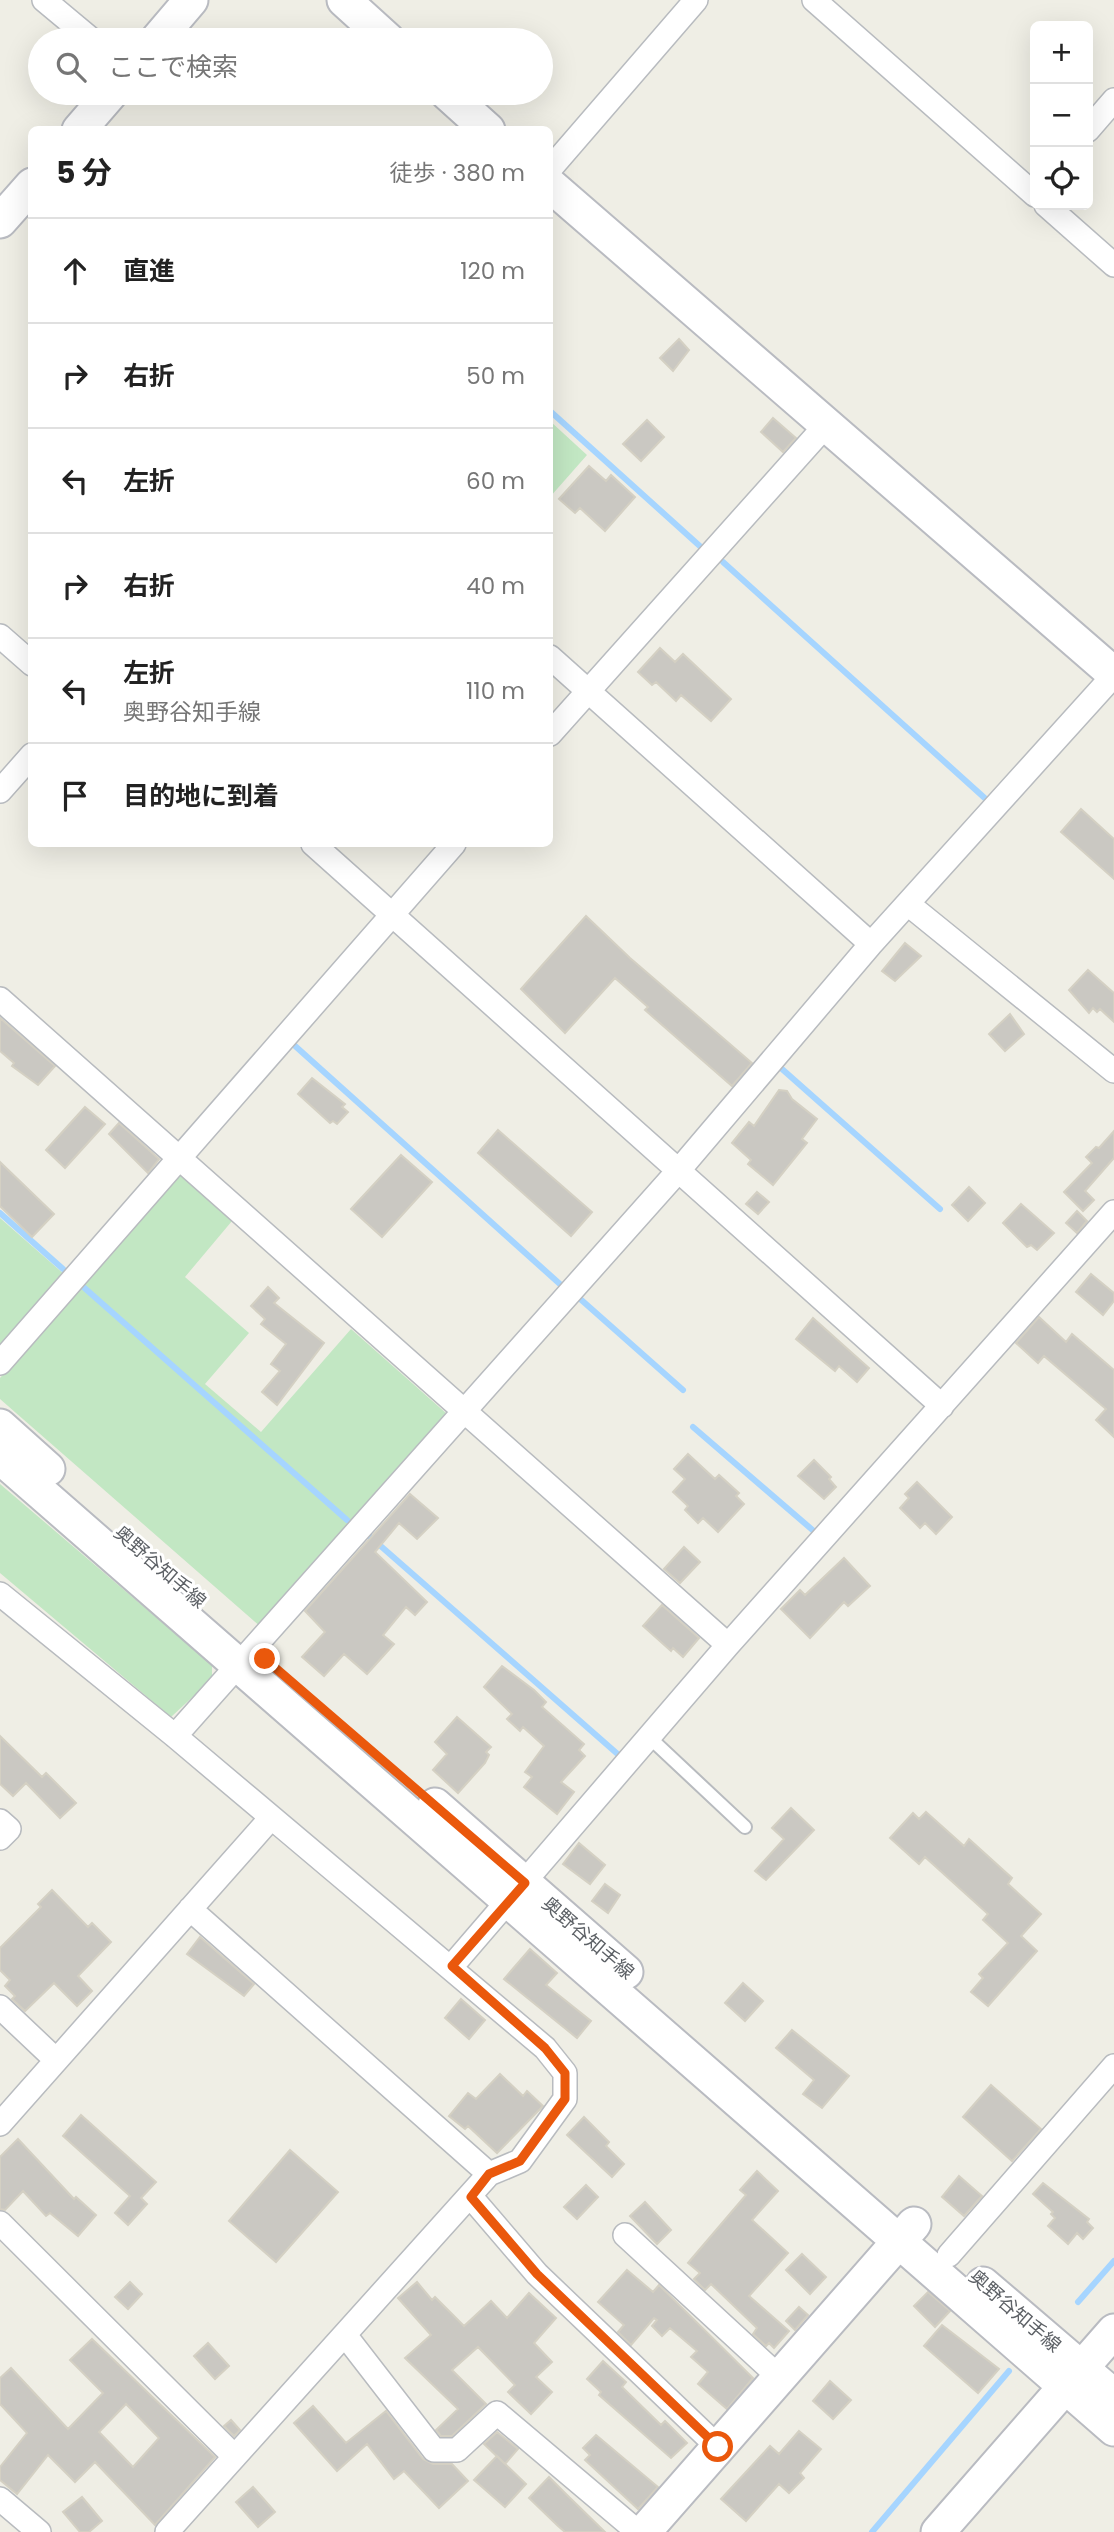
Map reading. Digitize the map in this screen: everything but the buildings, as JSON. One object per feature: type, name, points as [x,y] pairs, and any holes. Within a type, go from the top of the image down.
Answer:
[{"type":"main road","points":[[167,28],[191,0]]},
{"type":"main road","points":[[344,0],[375,28]]},
{"type":"main road","points":[[82,126],[101,105]]},
{"type":"main road","points":[[460,105],[484,126]]},
{"type":"main road","points":[[553,188],[1114,674]]},
{"type":"main road","name":"奥野谷知手線","points":[[0,1426],[245,1656]]},
{"type":"main road","name":"奥野谷知手線","points":[[0,1457],[245,1656],[1073,2377]]},
{"type":"main road","points":[[644,2532],[907,2231]]},
{"type":"main road","name":"奥野谷知手線","points":[[907,2231],[949,2255],[1073,2377]]},
{"type":"main road","points":[[938,2532],[1114,2331]]},
{"type":"main road","points":[[1073,2377],[1114,2396]]},
{"type":"main road","points":[[1073,2377],[1114,2429]]},
{"type":"street","points":[[44,0],[78,28]]},
{"type":"street","points":[[553,166],[696,0]]},
{"type":"street","points":[[814,0],[1030,190]]},
{"type":"street","points":[[1093,124],[1114,100]]},
{"type":"street","points":[[1053,210],[1114,265]]},
{"type":"street","points":[[553,731],[826,425]]},
{"type":"street","points":[[0,636],[28,660]]},
{"type":"street","points":[[553,660],[872,944]]},
{"type":"street","points":[[175,1735],[679,1170],[872,944],[1114,674]]},
{"type":"street","points":[[0,791],[28,760]]},
{"type":"street","points":[[316,847],[942,1406]]},
{"type":"street","points":[[0,1363],[451,847]]},
{"type":"street","points":[[908,904],[1114,1071]]},
{"type":"street","points":[[0,999],[728,1644]]},
{"type":"street","points":[[452,1966],[728,1644],[1114,1212]]},
{"type":"street","points":[[0,1594],[175,1735],[270,1819],[452,1966],[545,2048],[565,2073],[565,2099],[520,2161],[489,2174],[167,2532]]},
{"type":"street","points":[[0,2124],[270,1819]]},
{"type":"street","points":[[0,1821],[9,1829],[0,1838]]},
{"type":"street","points":[[190,1909],[489,2174]]},
{"type":"street","points":[[0,2007],[55,2060]]},
{"type":"street","points":[[949,2255],[1114,2066]]},
{"type":"street","points":[[471,2197],[537,2274],[718,2447]]},
{"type":"street","points":[[0,2223],[234,2456]]},
{"type":"street","points":[[625,2235],[779,2377]]},
{"type":"street","points":[[345,2335],[434,2450],[457,2450],[497,2413],[638,2532]]},
{"type":"street","points":[[0,2498],[39,2532]]},
{"type":"lane","points":[[649,1737],[745,1827]]},
{"type":"green space","points":[[553,424],[587,455],[553,494]]},
{"type":"green space","points":[[178,1173],[232,1221],[185,1277],[249,1333],[205,1384],[261,1432],[351,1329],[447,1414],[261,1627],[0,1399],[0,1378]]},
{"type":"green space","points":[[0,1218],[65,1275],[0,1345]]},
{"type":"green space","points":[[0,1484],[212,1665],[212,1679],[171,1717],[0,1573]]},
{"type":"waterway","points":[[553,414],[702,548]]},
{"type":"waterway","points":[[723,562],[988,801]]},
{"type":"waterway","points":[[294,1045],[561,1285]]},
{"type":"waterway","points":[[782,1069],[940,1209]]},
{"type":"waterway","points":[[0,1213],[63,1269]]},
{"type":"waterway","points":[[80,1284],[347,1520]]},
{"type":"waterway","points":[[578,1297],[683,1390]]},
{"type":"waterway","points":[[693,1427],[816,1533]]},
{"type":"waterway","points":[[367,1534],[621,1757]]},
{"type":"waterway","points":[[1078,2302],[1114,2261]]},
{"type":"waterway","points":[[872,2532],[1009,2371]]},
{"type":"route","points":[[265,1659],[525,1883],[452,1966],[545,2048],[565,2073],[565,2099],[520,2161],[489,2174],[471,2197],[537,2274],[718,2447]]}]
